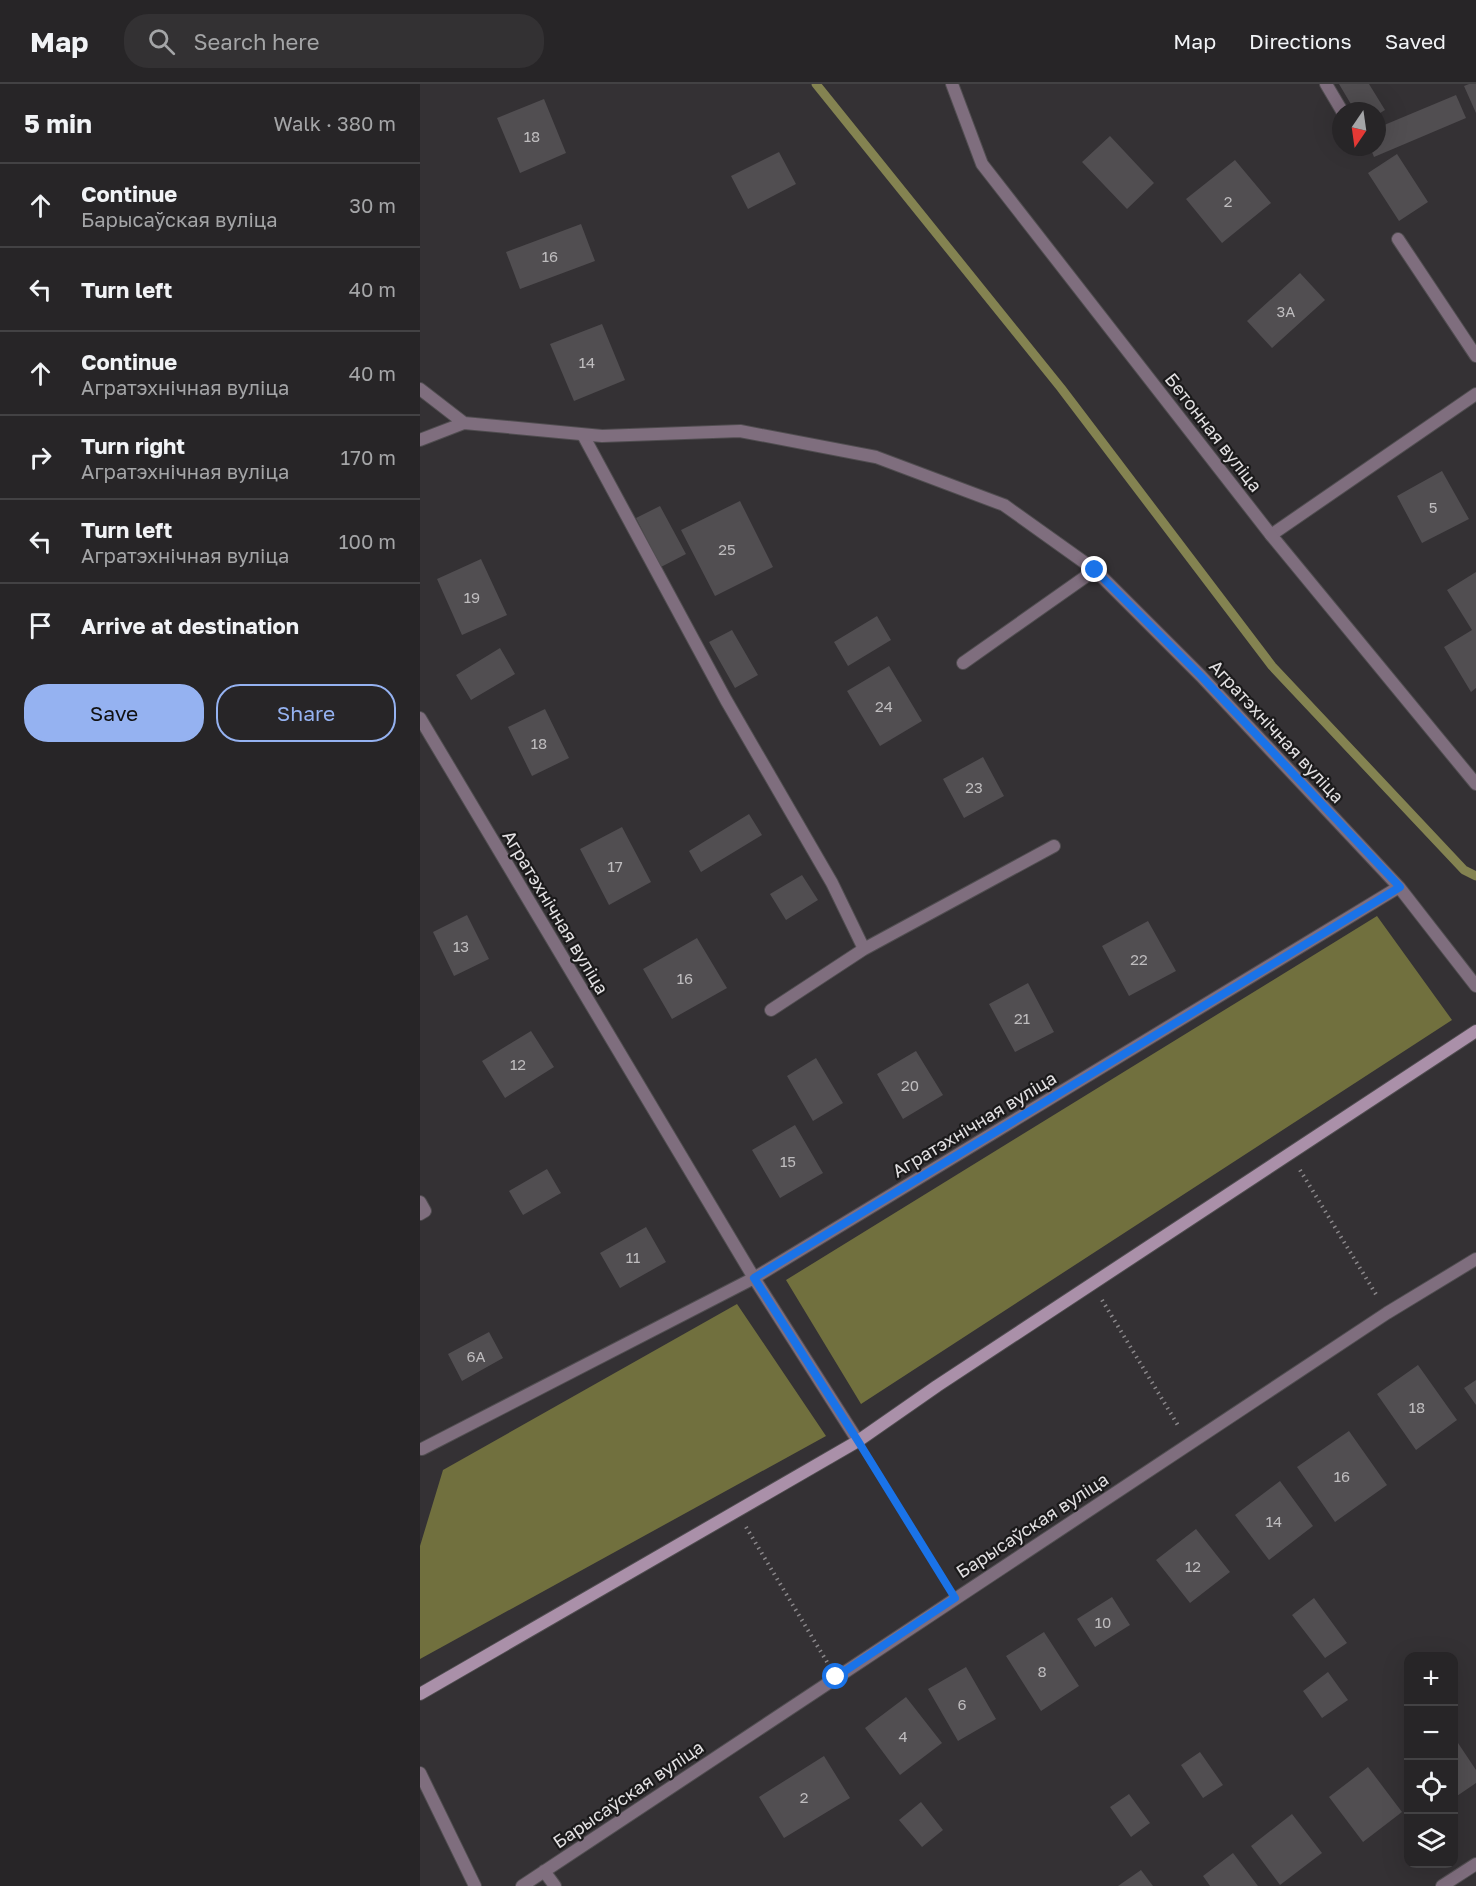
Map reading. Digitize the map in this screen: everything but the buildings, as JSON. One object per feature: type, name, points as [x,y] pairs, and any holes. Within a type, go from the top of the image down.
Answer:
[{"type":"street","name":"Бетонная вуліца","points":[[952,84],[982,164],[1271,535],[1476,784]]},
{"type":"street","points":[[1326,84],[1337,102]]},
{"type":"street","points":[[1398,239],[1476,356]]},
{"type":"street","points":[[420,389],[464,423]]},
{"type":"street","points":[[1271,535],[1476,394]]},
{"type":"street","name":"Агратэхнічная вуліца","points":[[420,440],[464,423],[602,436],[740,431],[876,457],[1004,506],[1095,570],[1201,676],[1400,887],[754,1278],[421,1450]]},
{"type":"street","points":[[583,435],[726,700],[832,883],[864,949]]},
{"type":"street","points":[[963,663],[1095,570]]},
{"type":"street","name":"Агратэхнічная вуліца","points":[[420,721],[754,1278],[858,1441]]},
{"type":"street","points":[[771,1010],[864,949],[1054,846]]},
{"type":"street","points":[[1400,887],[1476,986]]},
{"type":"street","points":[[420,1694],[858,1441],[937,1386],[1476,1031]]},
{"type":"street","points":[[420,1203],[425,1211],[420,1214]]},
{"type":"street","name":"Барысаўская вуліца","points":[[530,1884],[544,1871],[1189,1443],[1387,1313],[1476,1259]]},
{"type":"street","points":[[420,1773],[476,1886]]},
{"type":"street","points":[[1442,1886],[1476,1864]]},
{"type":"street","points":[[544,1871],[555,1886]]},
{"type":"path","points":[[1290,1154],[1387,1313]]},
{"type":"path","points":[[1092,1284],[1189,1443]]},
{"type":"path","points":[[858,1441],[955,1598]]},
{"type":"path","points":[[736,1511],[836,1677]]},
{"type":"shaded area","points":[[1377,916],[1452,1020],[861,1404],[786,1280]]},
{"type":"shaded area","points":[[737,1304],[826,1436],[420,1659],[420,1546],[443,1470]]},
{"type":"waterway","points":[[816,84],[1061,388],[1272,666],[1464,870],[1476,876]]},
{"type":"route","points":[[836,1677],[955,1598],[754,1278],[1400,887],[1201,676],[1095,570]]}]
